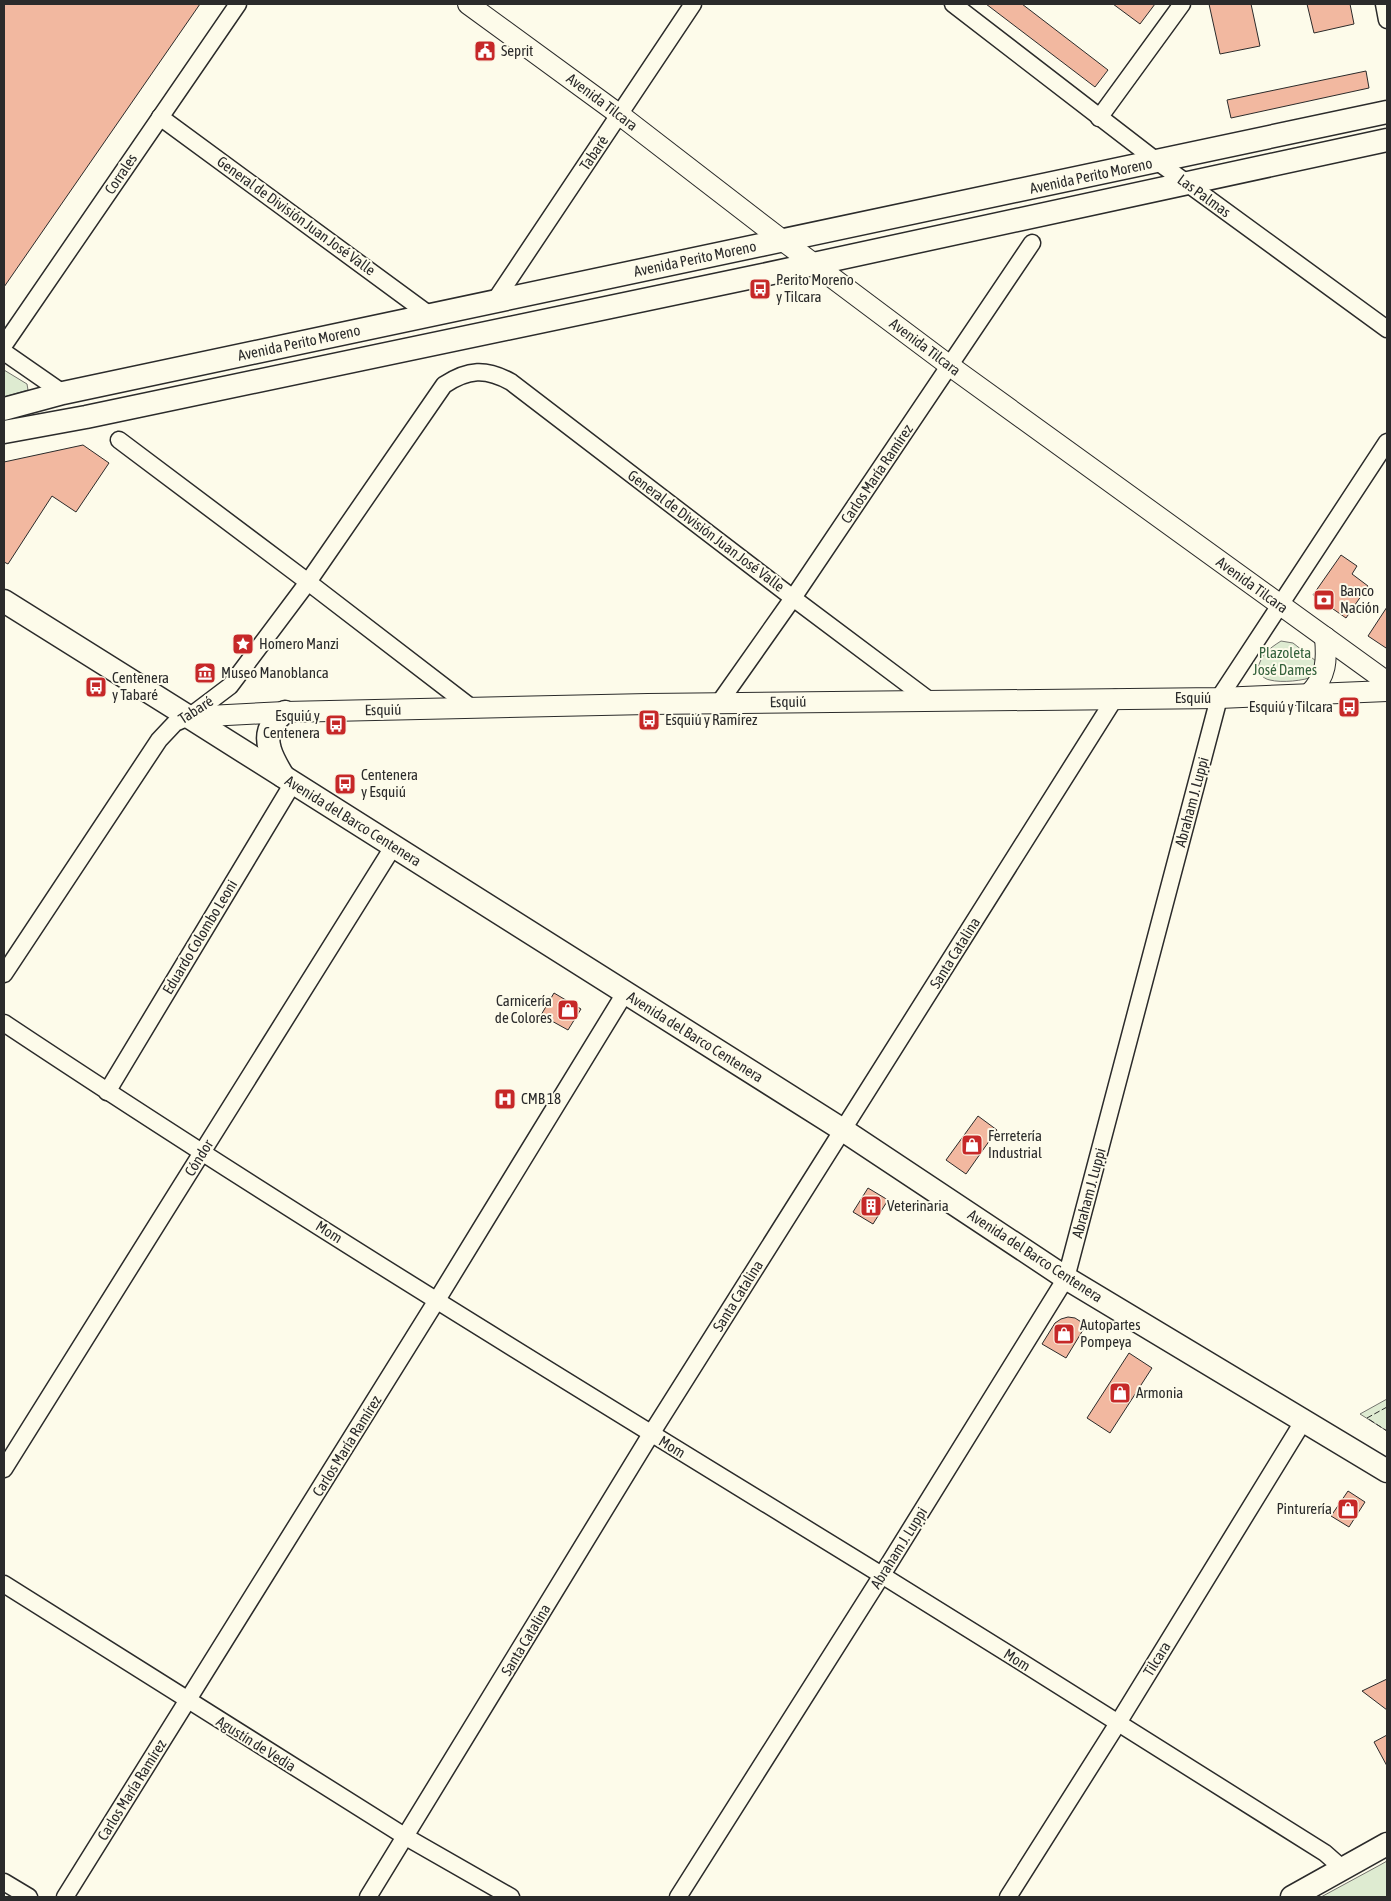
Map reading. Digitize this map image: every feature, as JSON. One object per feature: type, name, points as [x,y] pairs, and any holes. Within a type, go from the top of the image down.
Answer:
[{"type":"main road","name":"Avenida Perito Moreno","points":[[4,409],[62,393],[1387,112]]},
{"type":"main road","name":"Avenida Perito Moreno","points":[[4,432],[86,417],[1387,140]]},
{"type":"main road","name":"Avenida del Barco Centenera","points":[[4,601],[843,1130],[1066,1278],[1387,1471]]},
{"type":"main road","points":[[285,712],[272,724],[268,738],[272,758],[288,779]]},
{"type":"main road","points":[[1292,1897],[1387,1844]]},
{"type":"street","name":"Corrales","points":[[4,345],[238,4]]},
{"type":"street","name":"Avenida Tilcara","points":[[468,4],[620,115],[950,366],[1387,682]]},
{"type":"street","name":"Tabaré","points":[[494,302],[693,4]]},
{"type":"street","name":"Las Palmas","points":[[953,4],[1099,118],[1387,329]]},
{"type":"street","points":[[1099,118],[1182,4]]},
{"type":"street","points":[[1384,4],[1387,20]]},
{"type":"street","name":"General de División Juan José Valle","points":[[160,117],[431,316]]},
{"type":"street","name":"Carlos María Ramírez","points":[[719,704],[793,598],[1032,243]]},
{"type":"street","points":[[4,352],[62,393]]},
{"type":"street","name":"General de División Juan José Valle","points":[[479,372],[497,374],[512,382],[929,700]]},
{"type":"street","name":"Tabaré","points":[[4,974],[159,740],[175,723],[189,717],[230,686],[308,582],[444,385],[459,375],[479,372]]},
{"type":"street","points":[[119,440],[472,708]]},
{"type":"street","name":"Abraham J. Luppi","points":[[678,1897],[882,1575],[1066,1278],[1219,698],[1387,442]]},
{"type":"street","points":[[1309,694],[1318,685],[1324,671],[1326,657],[1325,636]]},
{"type":"street","name":"Esquiú","points":[[189,717],[285,712],[472,708],[929,700],[1219,698],[1387,691]]},
{"type":"street","name":"Santa Catalina","points":[[368,1897],[651,1434],[1115,698]]},
{"type":"street","name":"Eduardo Colombo Leoni","points":[[108,1092],[288,779]]},
{"type":"street","name":"Cóndor","points":[[4,1469],[393,846]]},
{"type":"street","name":"Carlos María Ramírez","points":[[65,1897],[188,1702],[625,993]]},
{"type":"street","name":"Mom","points":[[4,1023],[108,1092],[437,1300],[882,1575],[1325,1853],[1342,1868]]},
{"type":"street","name":"Tilcara","points":[[1008,1897],[1118,1723],[1304,1420]]},
{"type":"street","name":"Agustín de Vedia","points":[[4,1584],[188,1702],[406,1837],[511,1897]]},
{"type":"street","points":[[4,1882],[29,1897]]},
{"type":"green space","points":[[4,370],[27,384],[28,390],[4,397]]},
{"type":"green space","name":"Plazoleta José Dames","points":[[1281,641],[1293,643],[1316,661],[1315,676],[1299,680],[1275,681],[1264,678],[1261,675],[1257,670],[1263,656]]},
{"type":"green space","points":[[1387,1399],[1387,1431],[1360,1414]]},
{"type":"green space","points":[[1387,1861],[1387,1897],[1321,1897],[1380,1865]]},
{"type":"building","points":[[4,4],[200,4],[4,287]]},
{"type":"building","points":[[986,4],[1022,4],[1108,70],[1095,87]]},
{"type":"building","points":[[1113,4],[1155,4],[1140,24]]},
{"type":"building","points":[[1209,4],[1251,4],[1260,46],[1220,54]]},
{"type":"building","points":[[1307,4],[1350,4],[1354,24],[1314,33]]},
{"type":"building","points":[[1366,71],[1369,88],[1231,118],[1227,100]]},
{"type":"building","points":[[83,445],[109,463],[76,512],[52,496],[8,564],[4,562],[4,462]]},
{"type":"building","points":[[1341,555],[1357,566],[1352,574],[1368,586],[1346,618],[1313,595]]},
{"type":"building","points":[[1387,607],[1387,646],[1386,648],[1368,636]]},
{"type":"building","points":[[554,993],[581,1009],[568,1030],[541,1015]]},
{"type":"building","name":"Ferretería Industrial","points":[[978,1116],[997,1130],[966,1174],[946,1160]]},
{"type":"building","name":"Veterinaria","points":[[868,1188],[888,1200],[873,1224],[853,1212]]},
{"type":"building","name":"Autopartes Pompeya","points":[[1068,1317],[1075,1318],[1086,1325],[1066,1358],[1042,1344],[1055,1323]]},
{"type":"building","name":"Armonia","points":[[1129,1353],[1152,1368],[1110,1433],[1087,1418]]},
{"type":"building","name":"Pinturería","points":[[1348,1491],[1365,1502],[1349,1527],[1331,1516]]},
{"type":"building","points":[[1387,1679],[1387,1710],[1362,1691]]},
{"type":"building","points":[[1387,1735],[1387,1766],[1374,1742]]},
{"type":"fence","points":[[1387,1407],[1367,1418],[1387,1431]]},
{"type":"place","name":"Seprit","points":[[485,51]]},
{"type":"place","name":"Perito Moreno y Tilcara","points":[[760,289]]},
{"type":"place","name":"Banco Nación","points":[[1324,600]]},
{"type":"place","name":"Homero Manzi","points":[[243,644]]},
{"type":"place","name":"Museo Manoblanca","points":[[205,673]]},
{"type":"place","name":"Centenera y Tabaré","points":[[96,687]]},
{"type":"place","name":"Esquiú y Tilcara","points":[[1349,707]]},
{"type":"place","name":"Esquiú y Ramírez","points":[[649,720]]},
{"type":"place","name":"Esquiú y Centenera","points":[[336,725]]},
{"type":"place","name":"Centenera y Esquiú","points":[[345,784]]},
{"type":"place","name":"Carnicería de Colores","points":[[568,1010]]},
{"type":"place","name":"CMB 18","points":[[505,1099]]},
{"type":"place","name":"Ferretería Industrial","points":[[972,1145]]},
{"type":"place","name":"Veterinaria","points":[[871,1206]]},
{"type":"place","name":"Autopartes Pompeya","points":[[1064,1334]]},
{"type":"place","name":"Armonia","points":[[1120,1393]]},
{"type":"place","name":"Pinturería","points":[[1348,1509]]}]
